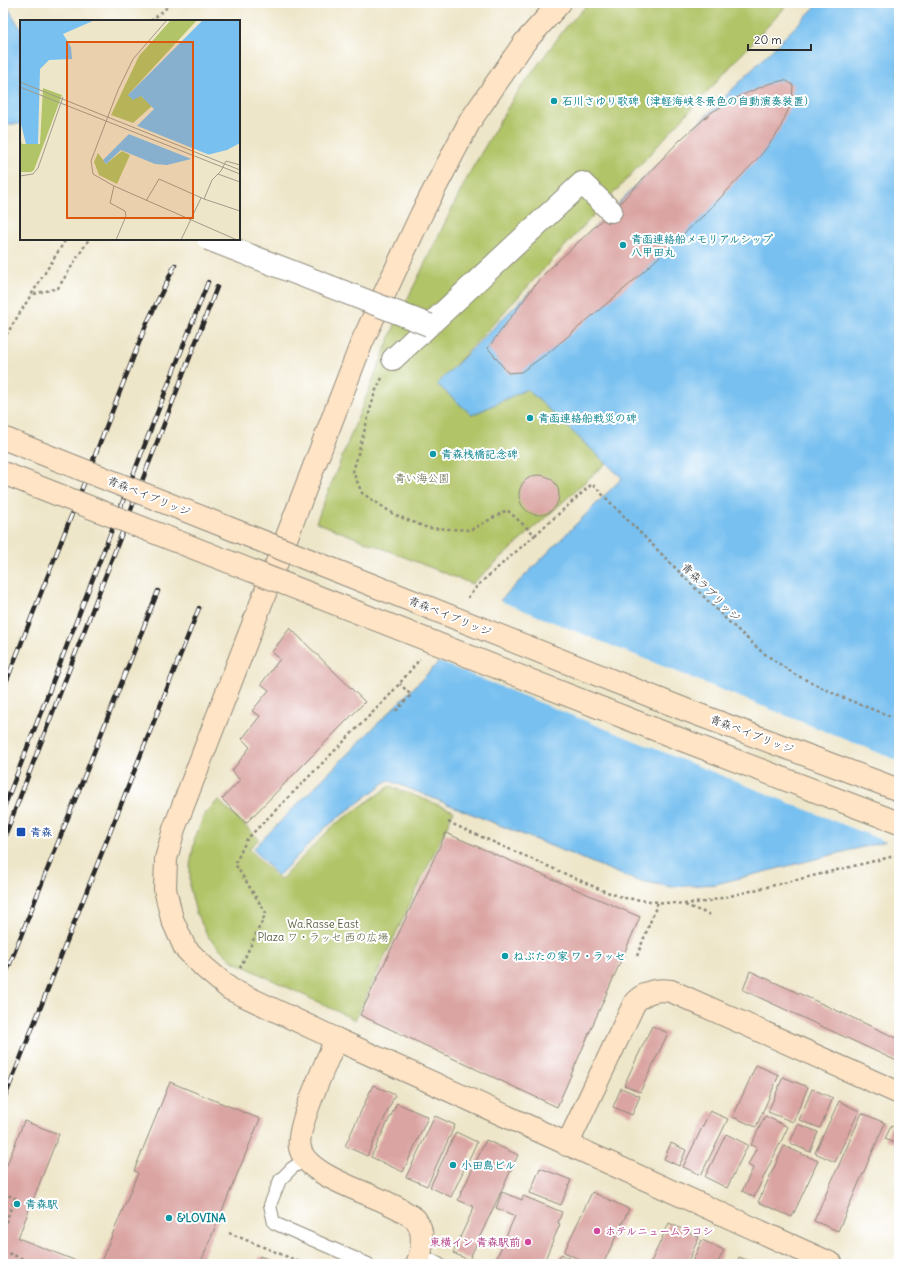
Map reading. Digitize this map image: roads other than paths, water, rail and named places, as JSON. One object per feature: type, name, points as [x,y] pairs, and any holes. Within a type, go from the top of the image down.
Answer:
[{"type":"street","points":[[560,3],[524,43],[470,121],[422,213],[362,342],[174,829],[166,859],[165,889],[172,918],[185,948],[204,968],[230,989],[567,1145],[832,1264]]},
{"type":"street","points":[[393,359],[582,183],[611,211]]},
{"type":"street","points":[[211,240],[429,325]]},
{"type":"street","name":"青森ベイブリッジ","points":[[3,438],[679,707],[899,790]]},
{"type":"street","points":[[3,473],[684,741],[899,823]]},
{"type":"street","points":[[567,1145],[635,1002],[644,994],[658,989],[671,991],[899,1093]]},
{"type":"street","points":[[336,1039],[301,1130],[300,1148],[306,1160],[323,1174],[399,1208],[416,1220],[426,1261]]},
{"type":"lane","points":[[306,1160],[292,1168],[280,1180],[270,1206],[274,1223],[368,1264]]},
{"type":"water","points":[[3,3],[5,3],[20,27],[20,124],[3,124]]},
{"type":"water","points":[[819,3],[899,3],[899,838],[716,884],[672,887],[635,880],[388,780],[325,828],[278,876],[253,849],[622,478],[527,389],[472,415],[437,384]]},
{"type":"railway","points":[[3,690],[146,325],[175,265]]},
{"type":"railway","points":[[3,810],[208,282]]},
{"type":"railway","points":[[3,841],[217,287]]},
{"type":"railway","points":[[3,981],[158,591]]},
{"type":"railway","points":[[3,1102],[199,608]]},
{"type":"place","name":"石川さゆり歌碑（津軽海峡冬景色の自動演奏装置）","points":[[554,101]]},
{"type":"place","name":"青函連絡船メモリアルシップ 八甲田丸","points":[[623,245]]},
{"type":"place","name":"青函連絡船戦災の碑","points":[[530,418]]},
{"type":"place","name":"青森桟橋記念碑","points":[[433,454]]},
{"type":"place","name":"青森","points":[[21,832]]},
{"type":"place","name":"ねぶたの家 ワ・ラッセ","points":[[505,956]]},
{"type":"place","name":"小田島ビル","points":[[453,1165]]},
{"type":"place","name":"青森駅","points":[[17,1204]]},
{"type":"place","name":"&LOVINA","points":[[169,1218]]},
{"type":"place","name":"ホテルニュームラコシ","points":[[597,1231]]},
{"type":"place","name":"東横イン 青森駅前","points":[[528,1242]]},
{"type":"park label","name":"青い海公園","points":[[422,478]]},
{"type":"park label","name":"Wa.Rasse East Plaza ワ・ラッセ 西の広場","points":[[323,930]]}]
